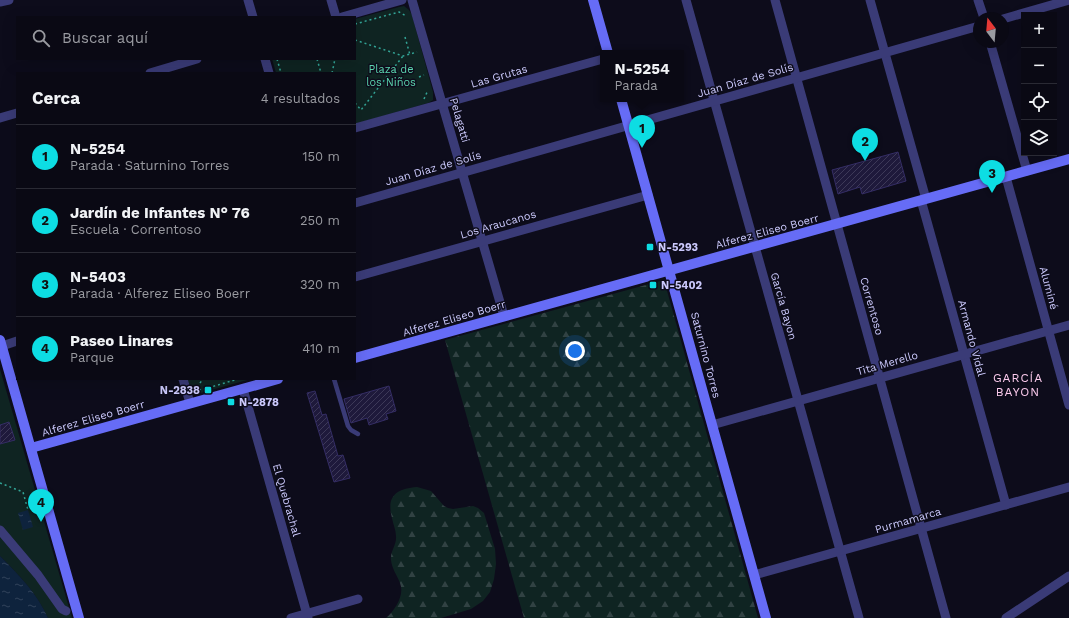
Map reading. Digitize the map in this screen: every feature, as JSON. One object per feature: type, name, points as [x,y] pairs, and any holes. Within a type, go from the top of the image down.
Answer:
[{"type":"street","points":[[0,2],[9,0]]},
{"type":"street","points":[[248,0],[253,16]]},
{"type":"street","points":[[331,0],[336,16]]},
{"type":"street","points":[[346,16],[402,0]]},
{"type":"street","name":"Pelagatti","points":[[412,0],[504,316]]},
{"type":"street","points":[[593,0],[607,50]]},
{"type":"street","name":"García Bayon","points":[[686,0],[859,618]]},
{"type":"street","name":"Correntoso","points":[[774,0],[946,618]]},
{"type":"street","name":"Armando Vidal","points":[[870,0],[964,354],[1006,505]]},
{"type":"street","points":[[978,0],[982,12]]},
{"type":"street","points":[[1009,17],[1069,0]]},
{"type":"street","name":"Juan Díaz de Solís","points":[[356,203],[973,28]]},
{"type":"street","points":[[992,48],[1026,171]]},
{"type":"street","points":[[157,72],[179,69],[195,60]]},
{"type":"street","points":[[265,60],[269,72]]},
{"type":"street","name":"Las Grutas","points":[[356,128],[600,60]]},
{"type":"street","name":"Saturnino Torres","points":[[622,102],[670,270],[766,618]]},
{"type":"street","points":[[0,118],[16,113]]},
{"type":"street","name":"Alferez Eliseo Boerr","points":[[356,358],[1069,159]]},
{"type":"street","name":"Aluminé","points":[[1006,177],[1069,405]]},
{"type":"street","name":"Los Araucanos","points":[[356,277],[648,195]]},
{"type":"street","name":"Tita Merello","points":[[712,425],[1069,324]]},
{"type":"street","points":[[16,341],[1,343],[79,618]]},
{"type":"street","points":[[183,380],[190,403]]},
{"type":"street","name":"Alferez Eliseo Boerr","points":[[31,448],[274,380]]},
{"type":"street","name":"El Quebrachal","points":[[243,389],[307,616]]},
{"type":"street","name":"Purmamarca","points":[[754,575],[1069,487]]},
{"type":"street","points":[[0,530],[30,564],[62,610],[66,611]]},
{"type":"street","points":[[1006,618],[1069,576]]},
{"type":"street","points":[[291,618],[307,616],[358,599]]},
{"type":"lane","points":[[334,380],[348,426],[351,430],[358,434]]},
{"type":"path","points":[[356,24],[399,12],[407,16],[408,21]]},
{"type":"path","points":[[405,37],[410,54]]},
{"type":"path","points":[[356,40],[403,56],[417,52],[416,47]]},
{"type":"path","points":[[356,104],[362,110],[403,56]]},
{"type":"path","points":[[277,60],[281,72]]},
{"type":"path","points":[[317,60],[321,72]]},
{"type":"path","points":[[332,72],[335,60]]},
{"type":"path","points":[[419,77],[424,75],[425,81]]},
{"type":"path","points":[[382,83],[383,87]]},
{"type":"path","points":[[423,100],[428,92],[427,86]]},
{"type":"path","points":[[197,387],[202,380]]},
{"type":"path","points":[[194,385],[201,390],[235,380]]},
{"type":"path","points":[[0,483],[23,492],[28,510]]},
{"type":"green space","name":"Plaza de los Niños","points":[[404,6],[412,15],[433,92],[433,100],[428,103],[356,124],[356,72],[276,72],[272,60],[356,60],[356,19]]},
{"type":"green space","points":[[664,280],[758,618],[524,618],[445,340]]},
{"type":"green space","points":[[0,369],[72,618],[48,618],[33,592],[21,577],[0,556]]},
{"type":"green space","points":[[187,380],[247,380],[197,394],[192,391]]},
{"type":"green space","points":[[417,487],[431,491],[444,506],[448,508],[453,509],[473,506],[484,513],[495,549],[496,564],[494,579],[490,592],[483,601],[471,609],[441,618],[386,618],[396,607],[401,592],[400,583],[393,569],[391,560],[396,542],[396,532],[392,520],[391,510],[392,499],[404,489]]},
{"type":"water","points":[[28,510],[33,527],[23,530],[18,513]]},
{"type":"water","points":[[0,556],[21,577],[33,592],[48,618],[0,618]]},
{"type":"building","points":[[898,152],[906,181],[862,194],[860,187],[838,194],[832,170]]},
{"type":"building","points":[[389,386],[396,411],[386,414],[388,419],[369,425],[367,418],[351,423],[344,399]]},
{"type":"building","points":[[315,391],[322,415],[326,414],[338,456],[343,455],[350,478],[334,482],[307,393]]},
{"type":"building","points":[[9,422],[15,440],[0,444],[0,425]]},
{"type":"place","name":"N-5254","points":[[642,148]]},
{"type":"place","name":"Jardín de Infantes N° 76","points":[[865,161]]},
{"type":"place","name":"N-5403","points":[[992,193]]},
{"type":"place","name":"N-5293","points":[[650,247]]},
{"type":"place","name":"N-5402","points":[[653,285]]},
{"type":"place","name":"N-2838","points":[[208,390]]},
{"type":"place","name":"N-2878","points":[[231,402]]},
{"type":"place","name":"Paseo Linares","points":[[41,522]]},
{"type":"district","name":"GARCÍA BAYON","points":[[1018,385]]}]
